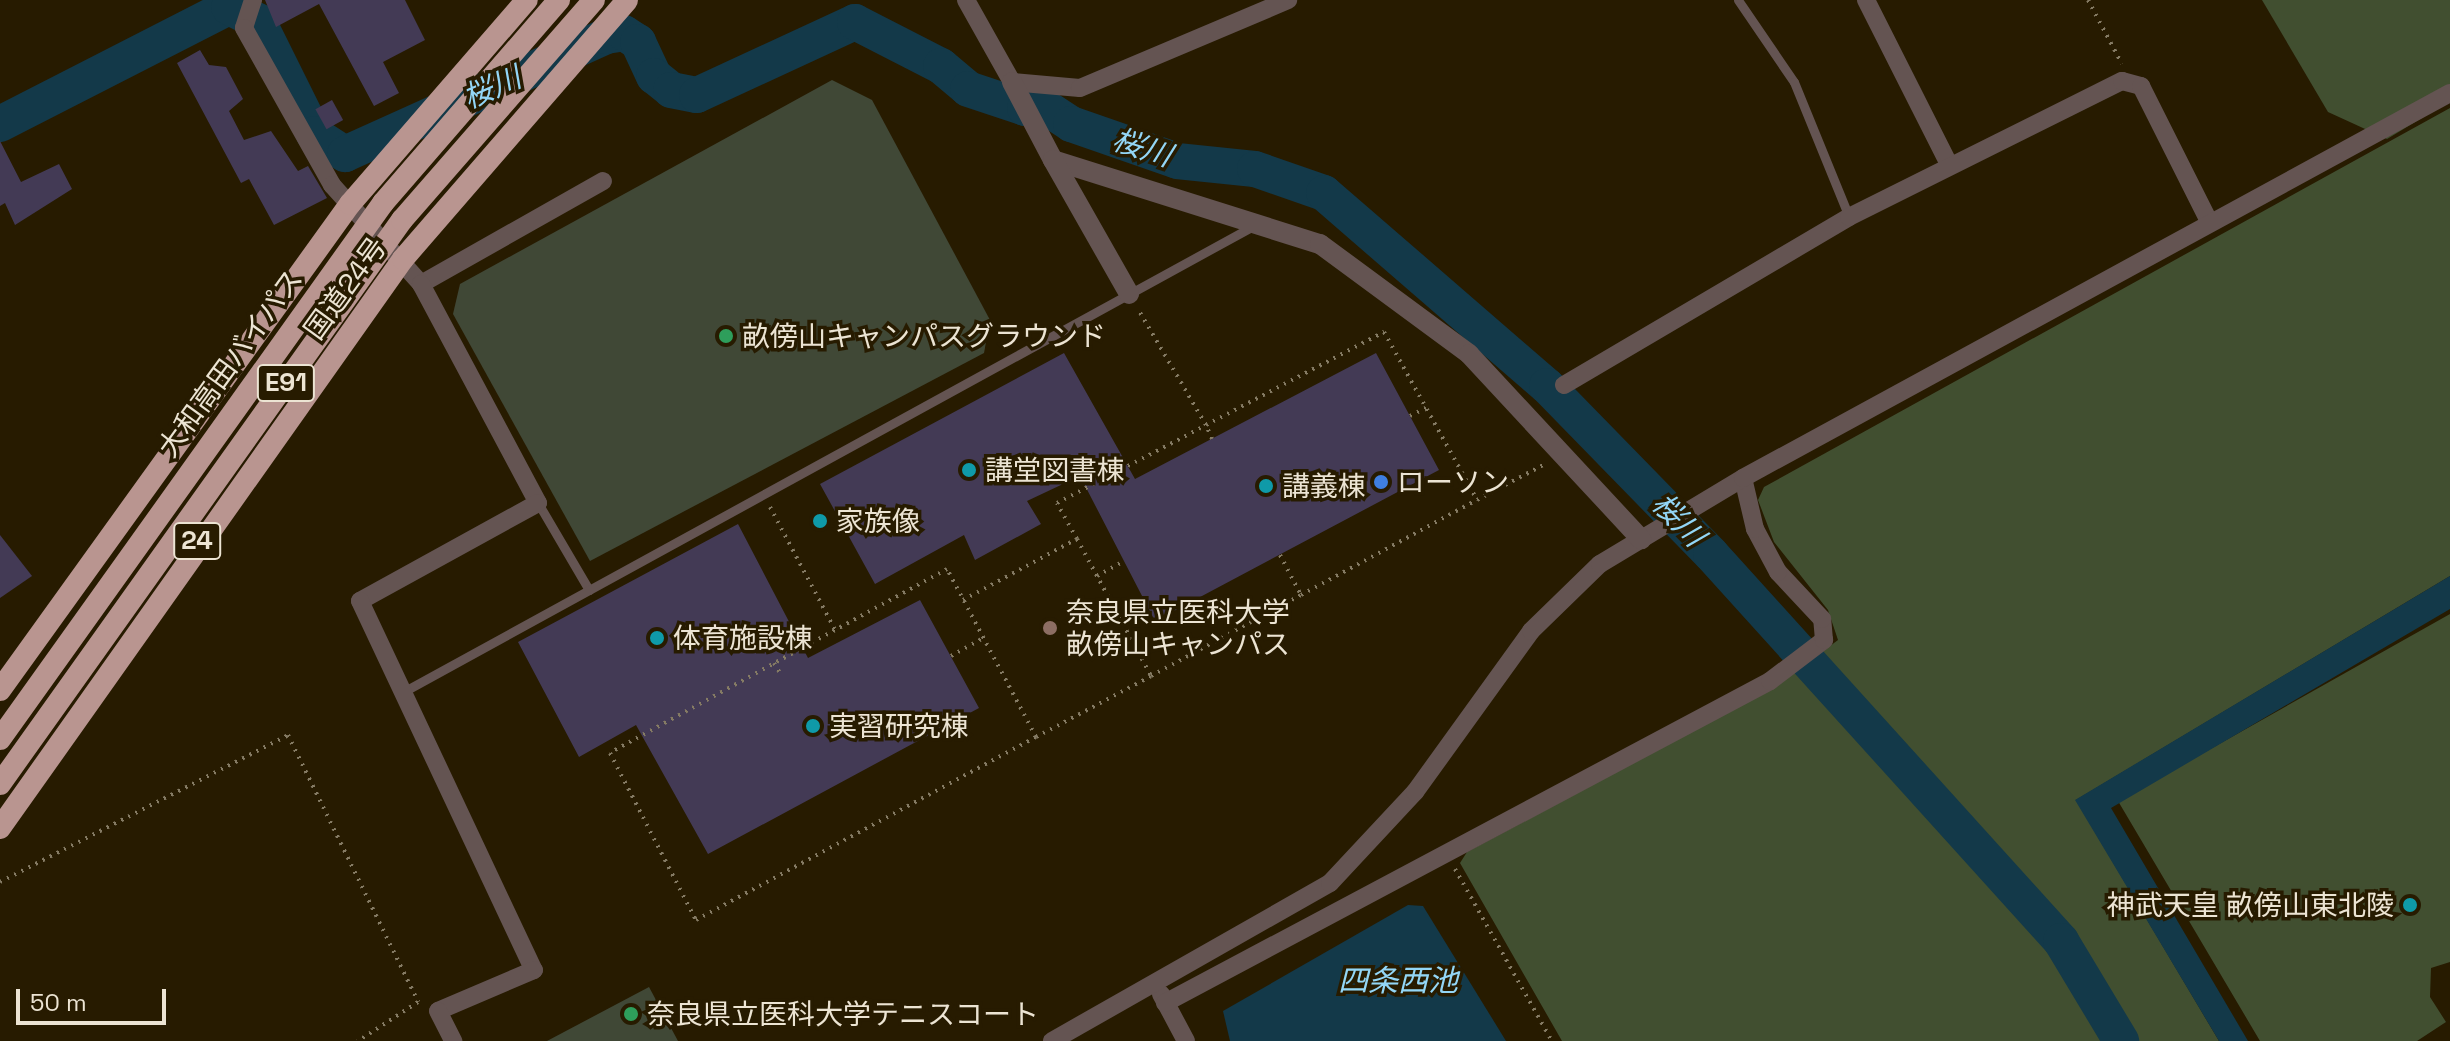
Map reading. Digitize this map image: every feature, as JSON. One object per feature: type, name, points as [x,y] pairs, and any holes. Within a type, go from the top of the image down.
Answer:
[{"type":"highway","name":"国道24号","points":[[0,690],[350,204],[527,0]]},
{"type":"highway","name":"大和高田バイパス","points":[[0,739],[383,203],[559,0]]},
{"type":"highway","name":"大和高田バイパス","points":[[0,784],[402,220],[594,0]]},
{"type":"highway","name":"国道24号","points":[[0,828],[403,259],[627,0]]},
{"type":"street","points":[[253,0],[244,28],[350,204],[403,259],[421,284],[538,503],[360,601],[534,970],[438,1011],[453,1041]]},
{"type":"street","points":[[966,0],[1129,294]]},
{"type":"street","points":[[1012,82],[1080,88],[1288,0]]},
{"type":"street","points":[[1866,0],[1949,164]]},
{"type":"street","points":[[1564,385],[1849,217],[1949,164],[2122,81],[2141,86],[2210,223]]},
{"type":"street","points":[[1052,1041],[1330,883],[1415,792],[1531,631],[1600,564],[1743,478],[2450,93]]},
{"type":"street","points":[[1053,160],[1261,222],[1320,244],[1469,354],[1565,453],[1641,539]]},
{"type":"street","points":[[421,284],[603,181]]},
{"type":"street","points":[[1165,1003],[1770,681],[1824,640],[1822,619],[1778,572],[1755,529],[1743,478]]},
{"type":"street","points":[[1155,983],[1186,1041]]},
{"type":"lane","points":[[1738,0],[1794,82],[1849,217]]},
{"type":"lane","points":[[403,692],[1261,222]]},
{"type":"lane","points":[[538,503],[589,590]]},
{"type":"path","points":[[2088,0],[2133,84]]},
{"type":"path","points":[[1129,294],[1212,439]]},
{"type":"path","points":[[1151,676],[1057,503],[1384,332],[1477,500]]},
{"type":"path","points":[[1410,416],[1426,408]]},
{"type":"path","points":[[1036,737],[947,569],[610,753],[696,920],[1565,453]]},
{"type":"path","points":[[763,494],[836,630]]},
{"type":"path","points":[[963,600],[1077,539]]},
{"type":"path","points":[[1280,555],[1301,595]]},
{"type":"path","points":[[1097,576],[1124,561]]},
{"type":"path","points":[[951,656],[984,638]]},
{"type":"path","points":[[774,663],[780,673]]},
{"type":"path","points":[[0,882],[288,735],[418,1002],[358,1041]]},
{"type":"path","points":[[1446,852],[1552,1041]]},
{"type":"green space","points":[[2262,0],[2450,0],[2450,101],[2387,139],[2328,112]]},
{"type":"green space","name":"畝傍山キャンパスグラウンド","points":[[832,80],[872,100],[990,320],[984,353],[590,561],[453,314],[460,284]]},
{"type":"green space","points":[[2450,108],[2450,576],[2076,800],[2219,1041],[1562,1041],[1460,863],[1467,852],[1777,686],[1838,640],[1828,610],[1774,542],[1758,500],[1764,487]]},
{"type":"green space","points":[[2450,614],[2450,962],[2431,968],[2430,997],[2446,1022],[2417,1041],[2260,1041],[2118,801]]},
{"type":"green space","name":"奈良県立医科大学テニスコート","points":[[649,987],[678,1041],[547,1041]]},
{"type":"water","points":[[2450,576],[2450,609],[2111,808],[2248,1041],[2219,1041],[2075,800]]},
{"type":"water","name":"四条西池","points":[[1408,905],[1423,906],[1506,1041],[1230,1041],[1223,1011]]},
{"type":"building","points":[[265,0],[405,0],[425,40],[383,62],[399,93],[374,106],[319,4],[276,27]]},
{"type":"building","points":[[200,50],[209,65],[226,67],[243,99],[229,111],[244,140],[271,131],[298,171],[308,166],[327,198],[274,225],[249,179],[241,183],[177,63]]},
{"type":"building","points":[[332,100],[343,120],[327,129],[315,109]]},
{"type":"building","points":[[0,141],[21,182],[59,164],[72,189],[15,225],[5,203],[0,206]]},
{"type":"building","points":[[1064,353],[1135,479],[1376,353],[1439,470],[1155,621],[1080,476],[1027,501],[1041,524],[975,560],[964,535],[875,584],[820,484]]},
{"type":"building","points":[[738,524],[808,658],[920,600],[979,708],[708,854],[636,725],[579,757],[518,642]]},
{"type":"building","points":[[0,535],[32,576],[0,598]]},
{"type":"waterway","name":"桜川","points":[[0,124],[229,7],[258,21],[314,134],[345,154],[606,36],[624,33],[638,42],[654,76],[671,90],[697,95],[855,22],[941,66],[968,89],[1025,108],[1036,101],[1071,124],[1177,161],[1255,169],[1324,193],[1547,386],[1711,554],[2061,941],[2121,1041]]},
{"type":"place","name":"畝傍山キャンパスグラウンド","points":[[726,336]]},
{"type":"place","name":"講堂図書棟","points":[[969,470]]},
{"type":"place","name":"ローソン","points":[[1381,482]]},
{"type":"place","name":"講義棟","points":[[1266,486]]},
{"type":"place","name":"家族像","points":[[820,521]]},
{"type":"place","name":"奈良県立医科大学 畝傍山キャンパス","points":[[1050,628]]},
{"type":"place","name":"体育施設棟","points":[[657,638]]},
{"type":"place","name":"実習研究棟","points":[[813,726]]},
{"type":"place","name":"神武天皇 畝傍山東北陵","points":[[2410,905]]},
{"type":"place","name":"奈良県立医科大学テニスコート","points":[[631,1014]]}]
